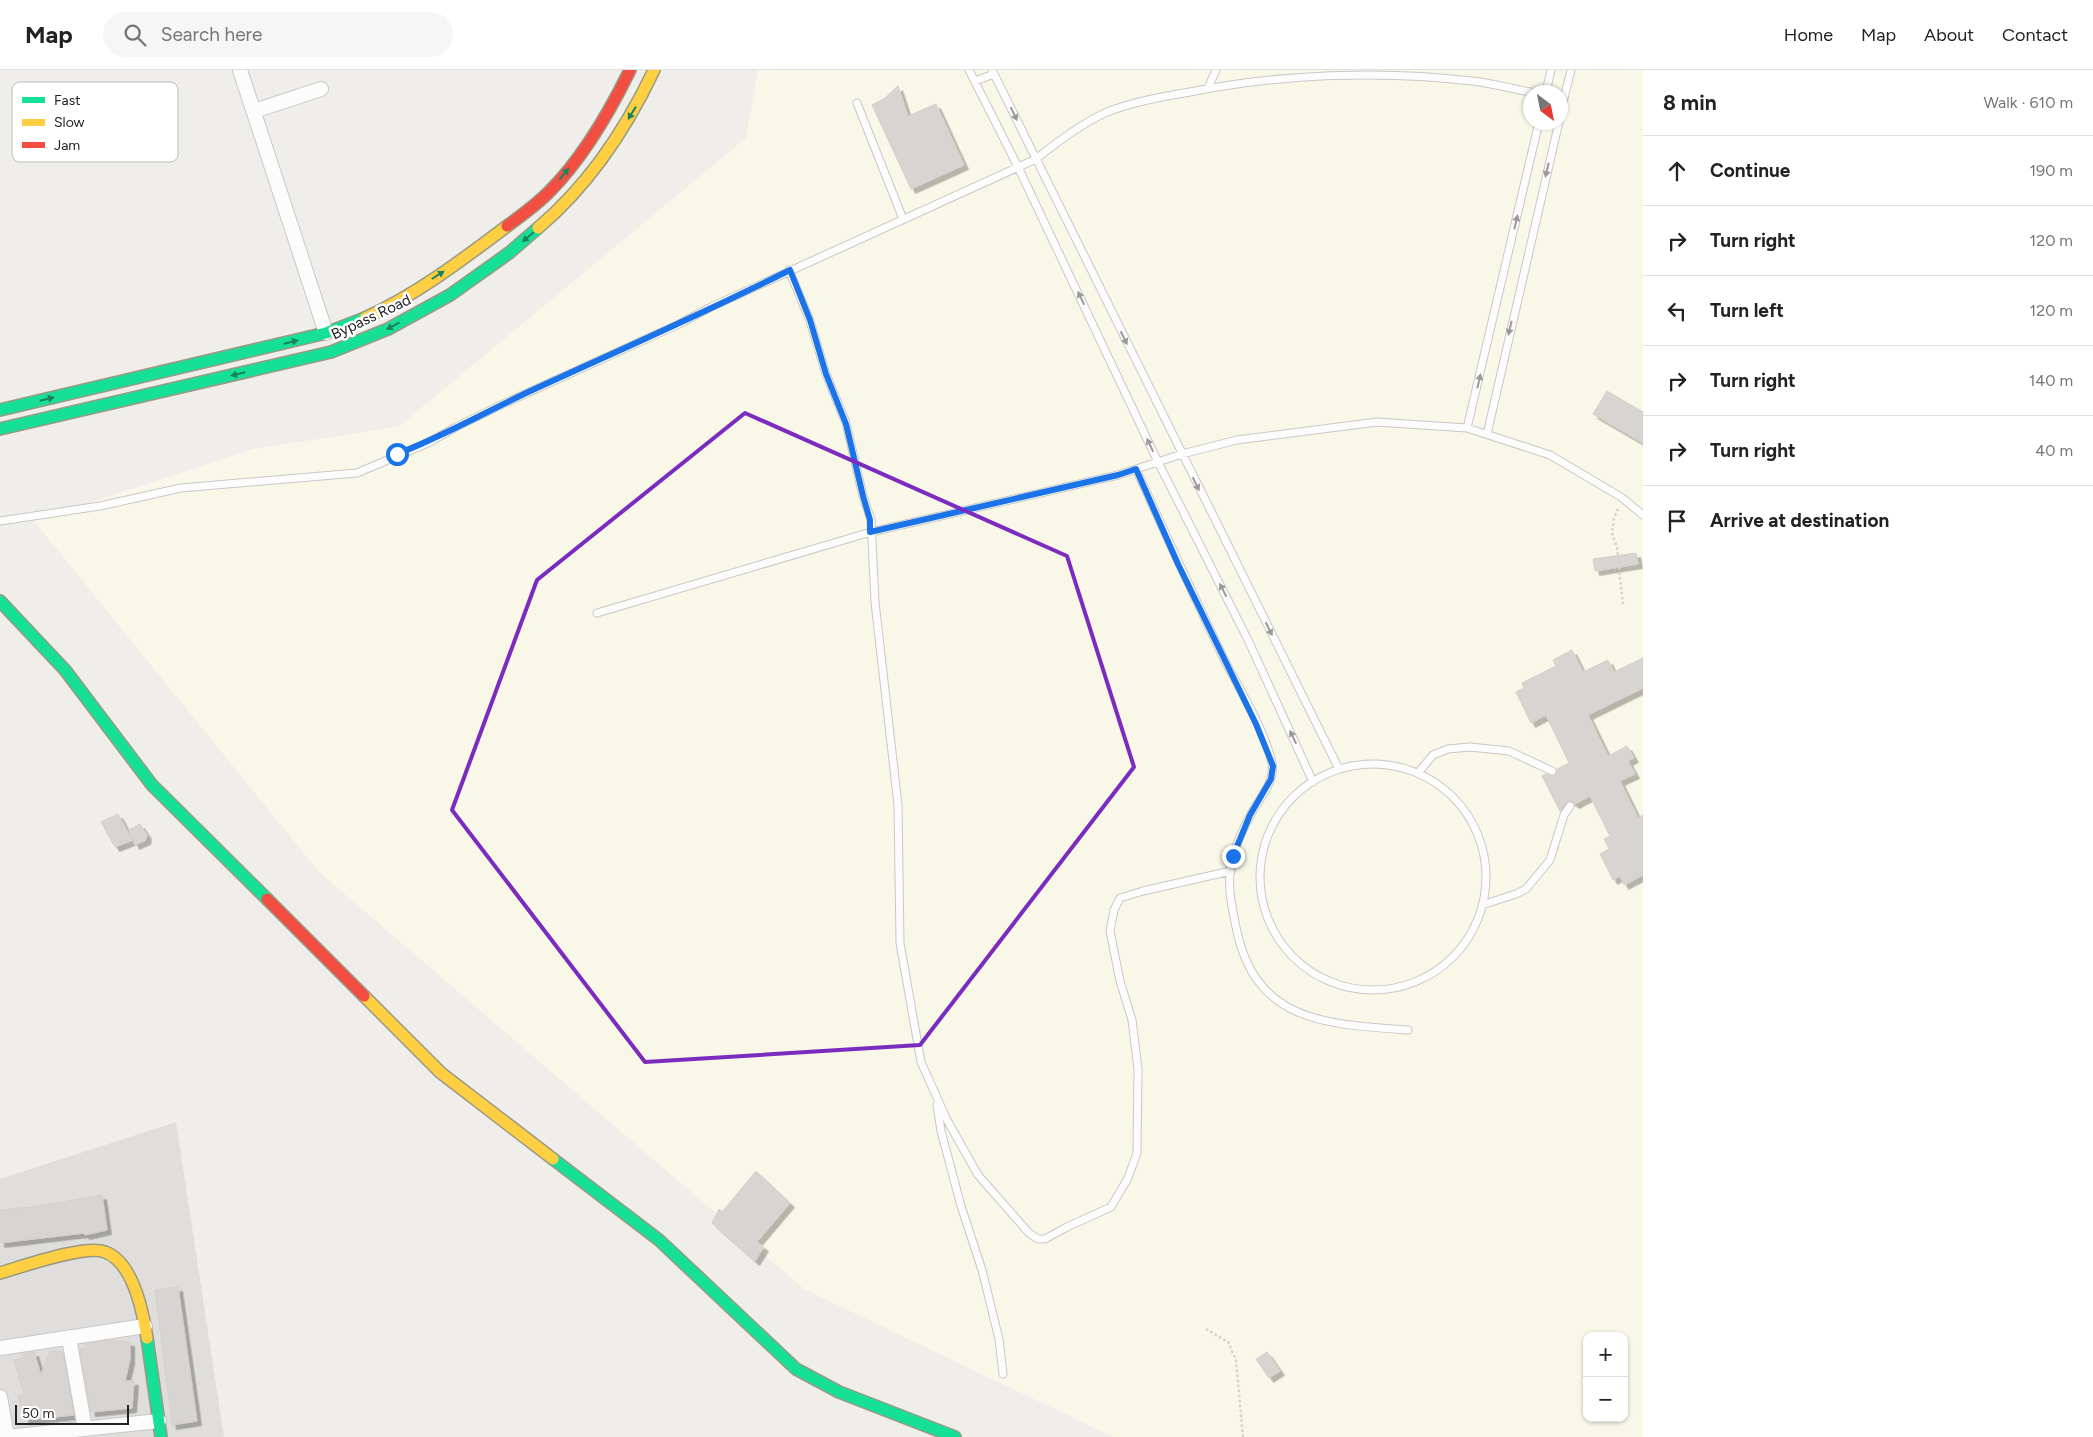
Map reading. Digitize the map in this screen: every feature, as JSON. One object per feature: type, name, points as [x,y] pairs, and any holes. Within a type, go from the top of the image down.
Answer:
[{"type":"street","points":[[240,70],[326,333]]},
{"type":"street","name":"Bypass Road","points":[[0,410],[326,333],[391,304],[460,261],[517,219],[550,191],[585,148],[630,70]]},
{"type":"street","name":"Bypass Road","points":[[0,430],[331,352],[388,329],[457,290],[510,253],[561,209],[607,153],[636,108],[654,70]]},
{"type":"street","points":[[254,112],[321,89]]},
{"type":"street","points":[[0,601],[65,670],[152,785],[441,1073],[659,1240],[796,1369],[839,1392],[955,1437]]},
{"type":"street","points":[[0,1273],[86,1251],[104,1251],[114,1255],[123,1262],[136,1290],[145,1326],[161,1437]]},
{"type":"street","points":[[0,1348],[145,1326]]},
{"type":"street","points":[[69,1338],[85,1429]]},
{"type":"street","points":[[0,1397],[7,1437],[159,1422]]},
{"type":"lane","points":[[969,70],[1018,168],[1158,462],[1249,642],[1313,782]]},
{"type":"lane","points":[[1208,88],[1216,70]]},
{"type":"lane","points":[[1548,85],[1551,70]]},
{"type":"lane","points":[[1566,85],[1571,70]]},
{"type":"lane","points":[[975,81],[993,72],[1338,769]]},
{"type":"lane","points":[[0,521],[100,506],[181,488],[357,472],[430,442],[503,404],[679,324],[790,270],[1018,168],[1036,159],[1057,142],[1106,113],[1164,97],[1208,88],[1263,81],[1371,72],[1472,81],[1523,91]]},
{"type":"lane","points":[[857,103],[903,219]]},
{"type":"lane","points":[[1468,428],[1537,130]]},
{"type":"lane","points":[[1487,434],[1557,130]]},
{"type":"lane","points":[[790,270],[810,320],[826,374],[846,424],[870,520],[887,719],[898,805],[900,943],[921,1062],[937,1098],[978,1175],[1024,1228],[1038,1239],[1045,1239],[1111,1207],[1128,1178],[1137,1153],[1138,1069],[1132,1020],[1120,981],[1110,931],[1114,910],[1120,898],[1231,871]]},
{"type":"lane","points":[[597,613],[870,532],[1118,475],[1182,454],[1237,440],[1377,422],[1468,428],[1550,455],[1620,497],[1643,514]]},
{"type":"lane","points":[[1136,469],[1178,564],[1256,724],[1273,766],[1271,779],[1250,815],[1233,856],[1229,888],[1238,936],[1250,971],[1268,992],[1289,1009],[1338,1025],[1408,1030]]},
{"type":"lane","points":[[1418,773],[1433,755],[1448,749],[1470,747],[1508,751],[1552,771]]},
{"type":"lane","points":[[1374,763],[1410,769],[1418,773],[1442,786],[1467,812],[1483,844],[1487,880],[1480,916],[1463,947],[1436,972],[1403,986],[1367,990],[1331,982],[1300,964],[1277,937],[1263,904],[1260,868],[1268,836],[1284,807],[1313,782],[1338,769],[1374,763]]},
{"type":"lane","points":[[1482,904],[1516,894],[1526,889],[1550,860],[1564,815],[1570,806]]},
{"type":"lane","points":[[937,1098],[940,1131],[992,1308],[999,1339],[1003,1374]]},
{"type":"path","points":[[1620,497],[1612,533],[1617,548],[1624,606]]},
{"type":"path","points":[[1206,1330],[1228,1342],[1236,1360],[1243,1437]]},
{"type":"highlighted area","points":[[745,413],[1067,556],[1134,767],[920,1045],[645,1062],[452,810],[537,580]]},
{"type":"shaded area","points":[[758,70],[1643,70],[1643,1437],[1113,1437],[804,1289],[319,872],[34,521],[253,449],[398,427],[746,138]]},
{"type":"shaded area","points":[[176,1122],[224,1437],[0,1437],[0,1179]]},
{"type":"building","points":[[898,86],[908,116],[936,104],[964,165],[911,189],[872,105],[885,98]]},
{"type":"building","points":[[1607,391],[1643,412],[1643,443],[1593,414]]},
{"type":"building","points":[[1636,553],[1638,564],[1595,571],[1593,559]]},
{"type":"building","points":[[1572,650],[1583,672],[1608,660],[1614,672],[1643,658],[1643,688],[1588,715],[1608,756],[1627,746],[1634,758],[1628,761],[1635,774],[1620,781],[1638,818],[1643,815],[1643,875],[1624,885],[1620,876],[1613,880],[1600,854],[1609,849],[1604,839],[1610,836],[1590,796],[1575,804],[1571,801],[1567,802],[1560,811],[1542,776],[1546,774],[1555,776],[1557,769],[1569,763],[1546,715],[1531,723],[1516,692],[1524,688],[1522,683],[1556,666],[1553,660]]},
{"type":"building","points":[[118,814],[132,840],[129,830],[140,824],[147,835],[146,840],[135,845],[133,840],[115,847],[101,822]]},
{"type":"building","points":[[756,1171],[790,1203],[757,1242],[764,1247],[755,1261],[712,1223],[719,1209],[722,1212]]},
{"type":"building","points":[[102,1195],[107,1230],[85,1235],[84,1233],[0,1243],[0,1210],[40,1206]]},
{"type":"building","points":[[178,1287],[197,1421],[172,1425],[155,1290]]},
{"type":"building","points":[[109,1340],[130,1342],[130,1360],[125,1381],[134,1381],[132,1408],[91,1412],[80,1349],[85,1348],[85,1344]]},
{"type":"building","points":[[50,1351],[63,1352],[74,1415],[25,1420],[18,1396],[24,1395],[14,1360],[23,1358],[23,1354],[34,1352],[41,1375]]},
{"type":"building","points":[[1267,1352],[1280,1371],[1269,1378],[1256,1359]]},
{"type":"traffic: fast","points":[[0,429],[331,352],[388,329],[450,295],[509,253],[538,228]]},
{"type":"traffic: fast","points":[[0,410],[326,333],[365,318]]},
{"type":"traffic: fast","points":[[0,601],[65,670],[152,785],[267,899]]},
{"type":"traffic: fast","points":[[553,1159],[659,1240],[796,1369],[839,1392],[955,1437]]},
{"type":"traffic: fast","points":[[147,1338],[161,1437]]},
{"type":"traffic: slow","points":[[538,228],[574,193],[605,155],[631,114],[654,70]]},
{"type":"traffic: slow","points":[[365,318],[420,288],[507,226]]},
{"type":"traffic: slow","points":[[364,996],[441,1073],[553,1159]]},
{"type":"traffic: slow","points":[[0,1273],[69,1254],[96,1250],[105,1252],[115,1258],[130,1277],[143,1315],[147,1338]]},
{"type":"traffic: jam","points":[[507,226],[544,197],[573,165],[604,119],[630,70]]},
{"type":"traffic: jam","points":[[267,899],[364,996]]},
{"type":"route","points":[[397,454],[430,442],[503,404],[679,324],[790,270],[797,292],[810,320],[826,374],[846,424],[870,520],[870,532],[1118,475],[1136,469],[1178,564],[1268,750],[1273,766],[1271,779],[1250,815],[1233,856]]}]
